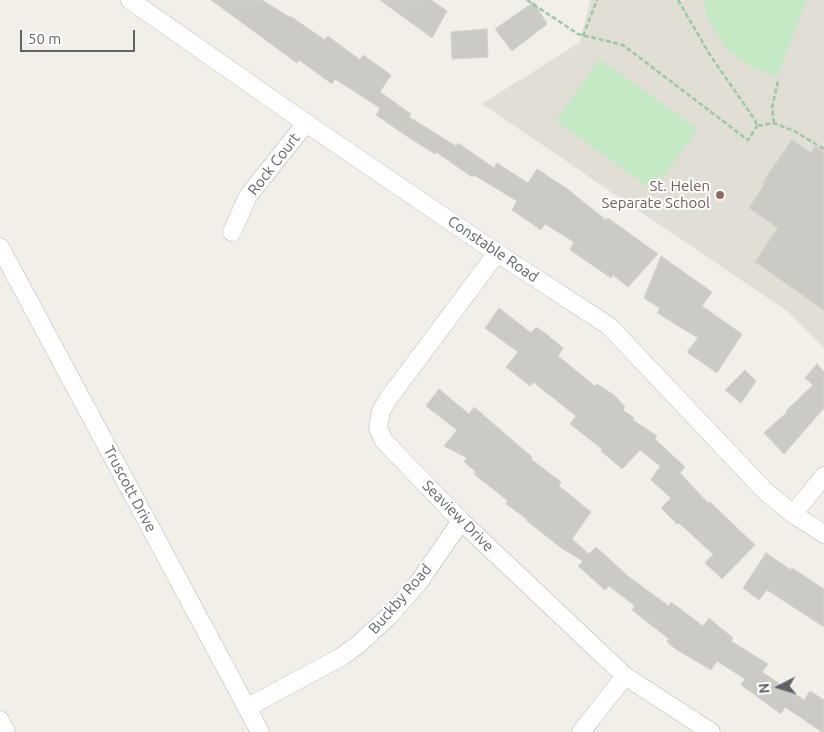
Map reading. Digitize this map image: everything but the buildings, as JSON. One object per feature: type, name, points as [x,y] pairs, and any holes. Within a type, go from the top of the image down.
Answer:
[{"type":"street","name":"Constable Road","points":[[130,0],[497,253],[609,326],[766,492],[793,514],[824,534]]},
{"type":"street","name":"Rock Court","points":[[232,232],[248,196],[306,123]]},
{"type":"street","name":"Truscott Drive","points":[[0,247],[260,732]]},
{"type":"street","name":"Seaview Drive","points":[[497,253],[388,399],[381,411],[378,428],[384,441],[461,521],[625,676],[711,732]]},
{"type":"street","points":[[793,514],[824,476]]},
{"type":"street","name":"Buckby Road","points":[[248,708],[341,657],[359,644],[389,616],[419,582],[461,521]]},
{"type":"street","points":[[581,732],[625,676]]},
{"type":"street","points":[[0,720],[6,732]]},
{"type":"path","points":[[528,0],[583,36],[623,44],[748,140],[758,126],[774,123],[794,131],[824,148]]},
{"type":"path","points":[[583,36],[597,0]]},
{"type":"path","points":[[678,0],[710,55],[758,126]]},
{"type":"path","points":[[774,123],[772,108],[778,81]]},
{"type":"shaded area","name":"St. Helen Separate School","points":[[590,0],[824,0],[824,348],[788,312],[482,104],[580,42]]},
{"type":"green space","points":[[703,0],[807,0],[777,77],[749,66],[725,47],[709,21]]},
{"type":"green space","points":[[600,59],[698,129],[654,191],[556,121]]},
{"type":"place","name":"St. Helen Separate School","points":[[720,195]]}]
